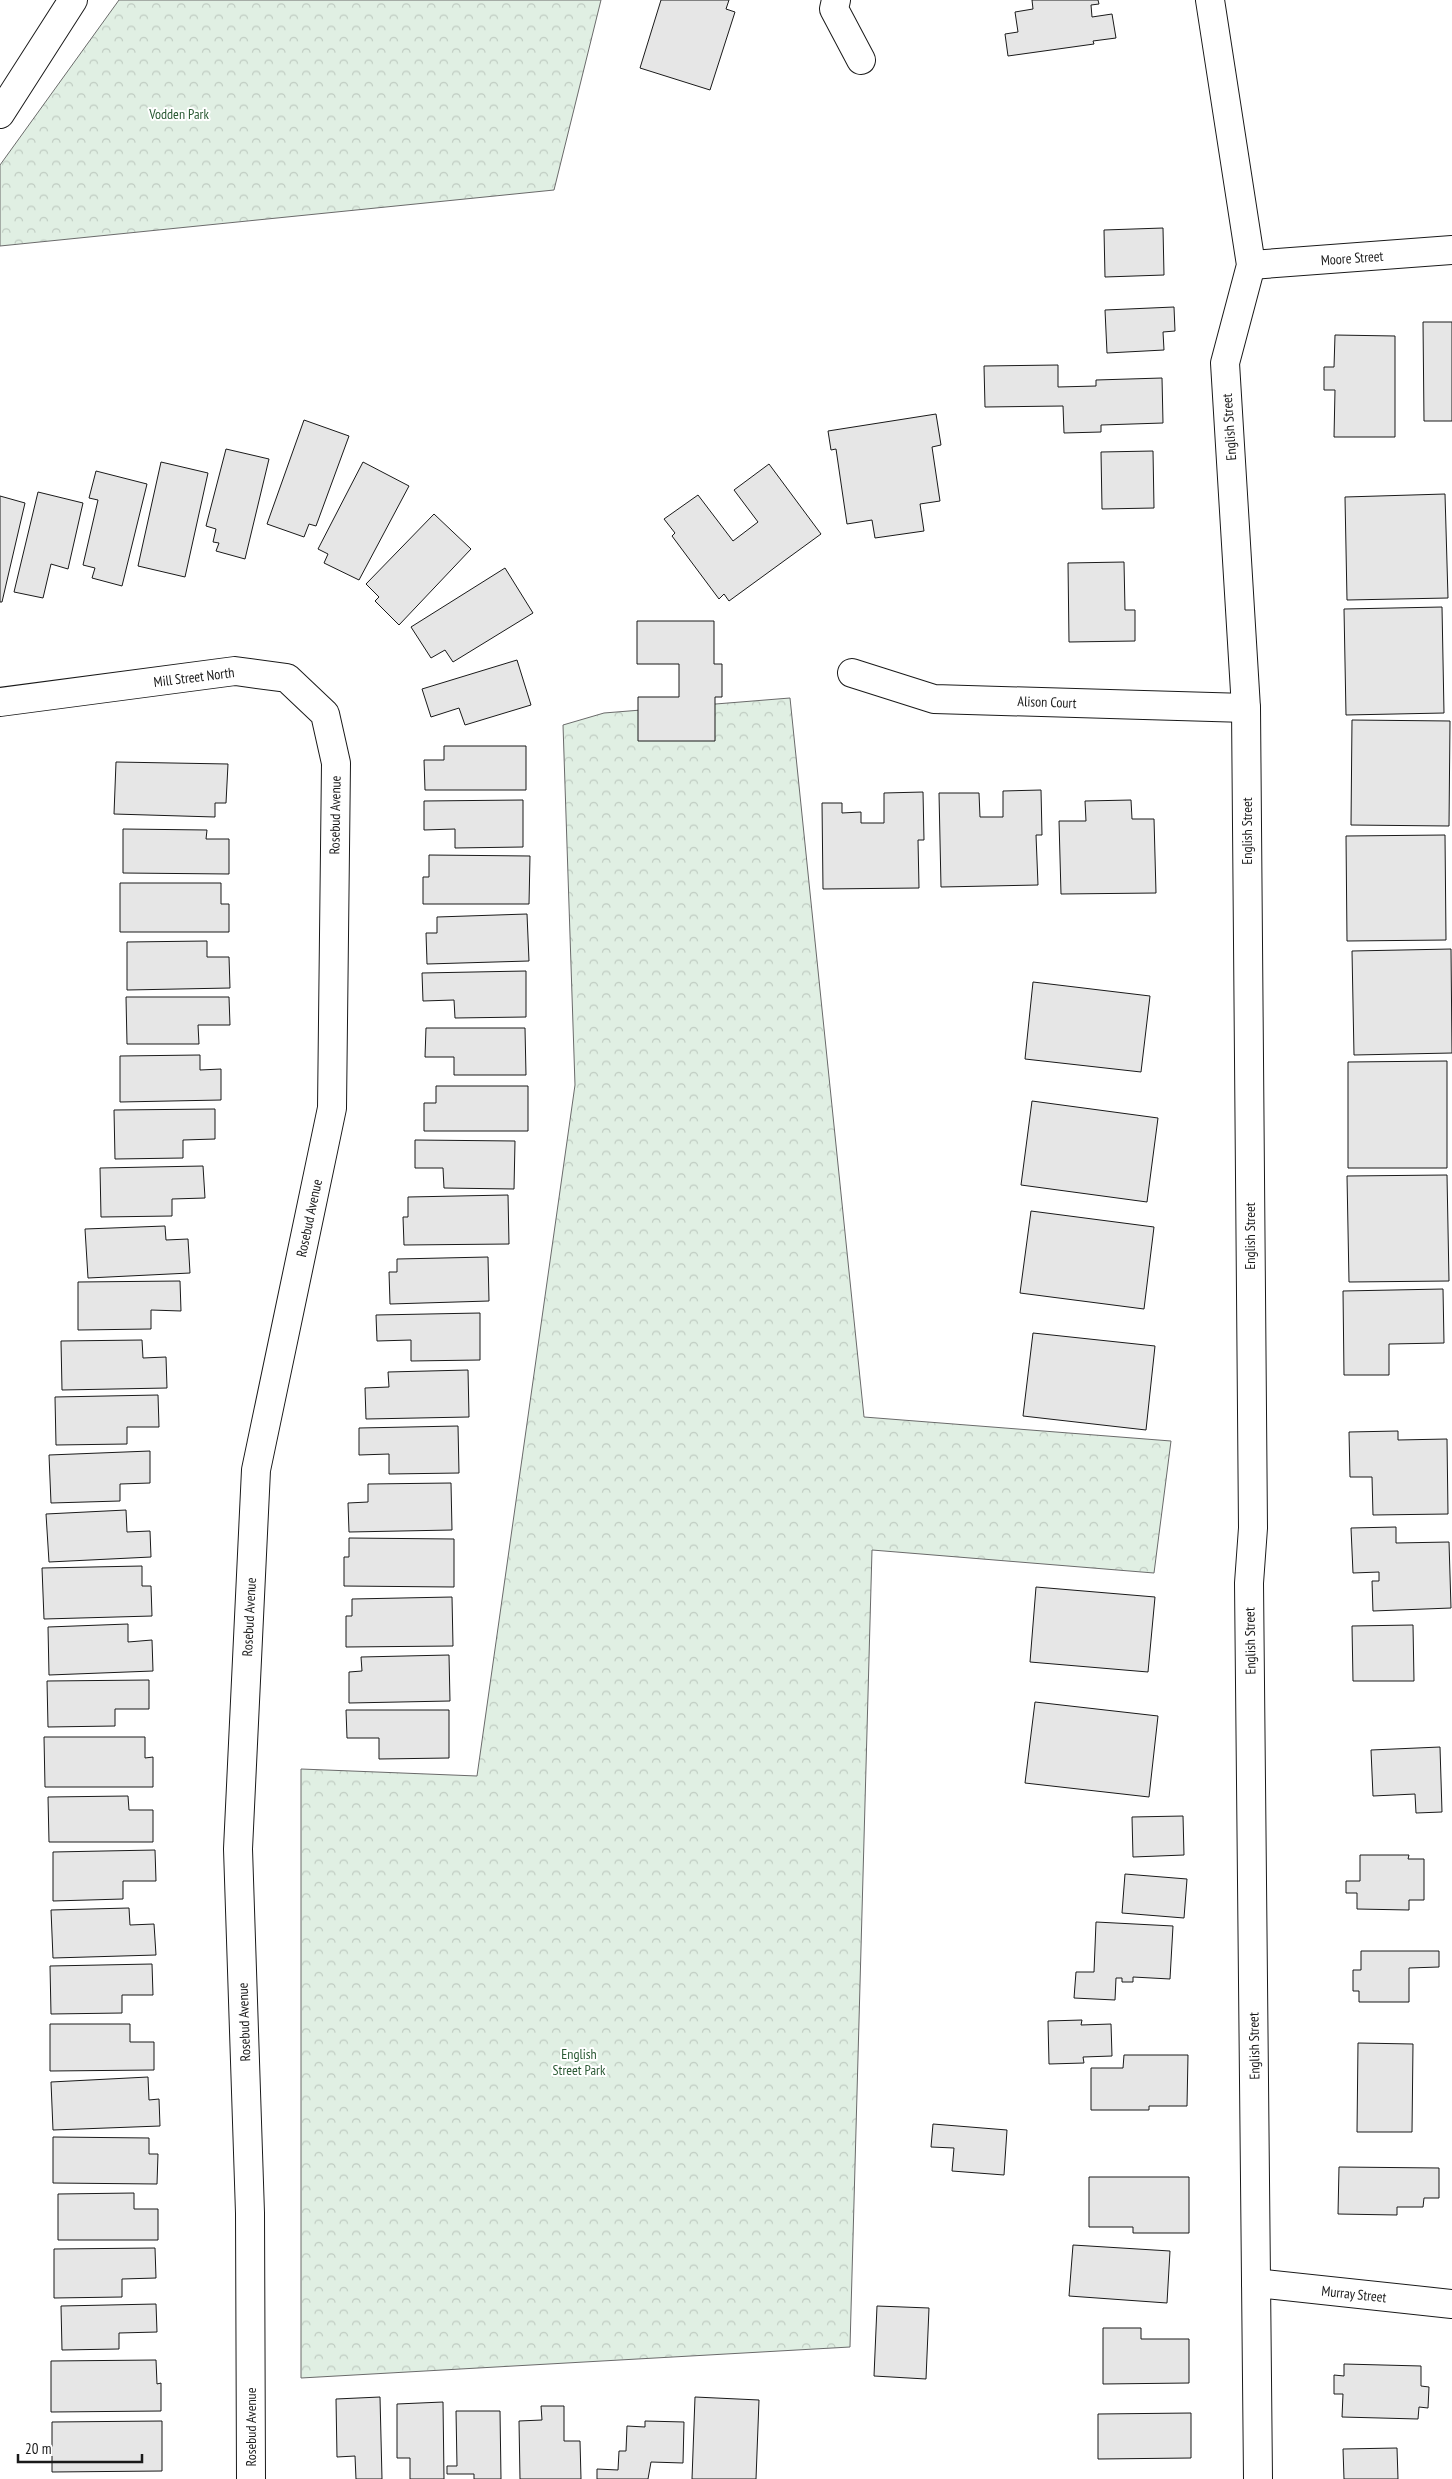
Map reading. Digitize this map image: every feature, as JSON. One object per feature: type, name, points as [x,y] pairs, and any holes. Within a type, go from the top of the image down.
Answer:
[{"type":"street","points":[[0,114],[73,0]]},
{"type":"street","points":[[836,0],[834,9],[861,60]]},
{"type":"street","name":"English Street","points":[[1210,0],[1251,265],[1225,362],[1246,708],[1253,1528],[1249,1583],[1258,2479]]},
{"type":"street","name":"Moore Street","points":[[1251,265],[1452,250]]},
{"type":"street","name":"Mill Street North","points":[[0,702],[235,671],[287,678],[325,714],[336,763]]},
{"type":"street","name":"Alison Court","points":[[852,673],[934,699],[1246,708]]},
{"type":"street","name":"Rosebud Avenue","points":[[251,2479],[250,2213],[238,1849],[256,1470],[332,1108],[336,763]]},
{"type":"street","name":"Murray Street","points":[[1256,2283],[1452,2304]]},
{"type":"green space","name":"Vodden Park","points":[[119,0],[601,0],[554,190],[0,246],[0,165]]},
{"type":"green space","name":"English Street Park","points":[[790,698],[864,1417],[1171,1441],[1154,1573],[872,1550],[850,2347],[301,2378],[301,1769],[477,1776],[575,1085],[563,725],[604,713]]},
{"type":"building","points":[[661,0],[729,0],[726,9],[735,12],[710,90],[640,68]]},
{"type":"building","points":[[1032,0],[1098,0],[1099,4],[1091,5],[1092,17],[1112,14],[1116,38],[1093,41],[1094,44],[1008,56],[1005,34],[1018,32],[1015,12],[1033,9]]},
{"type":"building","points":[[1163,228],[1164,275],[1105,277],[1104,230]]},
{"type":"building","points":[[1174,307],[1175,331],[1163,332],[1164,350],[1107,353],[1105,310]]},
{"type":"building","points":[[1423,322],[1452,322],[1452,421],[1424,421]]},
{"type":"building","points":[[1335,335],[1395,336],[1395,437],[1334,437],[1335,390],[1324,390],[1324,367],[1334,367]]},
{"type":"building","points":[[1058,365],[1058,387],[1096,386],[1096,380],[1162,378],[1163,423],[1101,425],[1101,432],[1064,433],[1063,406],[985,407],[984,366]]},
{"type":"building","points":[[936,414],[941,445],[932,447],[940,501],[920,504],[924,531],[875,538],[872,520],[847,524],[836,449],[831,450],[828,431]]},
{"type":"building","points":[[304,420],[349,436],[316,526],[309,524],[304,537],[267,524]]},
{"type":"building","points":[[226,449],[269,459],[245,559],[216,551],[219,543],[213,542],[216,529],[206,526]]},
{"type":"building","points":[[1153,451],[1154,508],[1102,509],[1101,452]]},
{"type":"building","points":[[161,462],[208,473],[185,577],[138,566]]},
{"type":"building","points":[[363,462],[409,486],[359,580],[324,563],[328,554],[318,549]]},
{"type":"building","points":[[769,464],[821,534],[729,601],[724,594],[719,599],[672,536],[675,533],[664,519],[698,495],[733,541],[758,522],[734,490]]},
{"type":"building","points":[[96,471],[147,484],[122,586],[92,578],[95,568],[83,565],[98,500],[89,498]]},
{"type":"building","points":[[38,492],[83,503],[68,569],[51,564],[43,598],[14,592]]},
{"type":"building","points":[[1445,494],[1448,598],[1347,600],[1345,497]]},
{"type":"building","points":[[0,496],[25,503],[2,602],[0,602]]},
{"type":"building","points":[[434,514],[471,549],[399,625],[375,601],[379,597],[366,584]]},
{"type":"building","points":[[1124,562],[1125,610],[1135,610],[1135,641],[1069,642],[1068,563]]},
{"type":"building","points":[[505,568],[533,613],[453,662],[445,650],[431,658],[411,627]]},
{"type":"building","points":[[1442,607],[1444,713],[1346,715],[1344,609]]},
{"type":"building","points":[[637,621],[714,621],[714,664],[722,664],[722,697],[715,697],[715,741],[638,741],[638,697],[679,697],[679,664],[637,664]]},
{"type":"building","points":[[517,660],[531,705],[465,725],[459,708],[431,717],[422,689]]},
{"type":"building","points":[[1352,720],[1450,721],[1449,826],[1351,825]]},
{"type":"building","points":[[444,746],[526,746],[526,790],[425,790],[424,760],[444,760]]},
{"type":"building","points":[[116,762],[228,764],[226,803],[215,803],[215,817],[114,814]]},
{"type":"building","points":[[1041,790],[1042,835],[1036,835],[1038,885],[941,887],[939,793],[979,793],[980,817],[1003,817],[1003,791]]},
{"type":"building","points":[[923,792],[924,840],[918,840],[919,888],[823,889],[822,803],[842,803],[842,813],[861,812],[861,823],[884,823],[884,793]]},
{"type":"building","points":[[523,800],[523,847],[455,848],[455,829],[424,830],[424,801]]},
{"type":"building","points":[[1131,800],[1132,819],[1154,819],[1156,893],[1061,894],[1059,821],[1086,821],[1085,801]]},
{"type":"building","points":[[123,829],[207,830],[206,839],[229,839],[229,874],[123,873]]},
{"type":"building","points":[[1445,835],[1446,940],[1347,941],[1346,836]]},
{"type":"building","points":[[429,855],[530,856],[529,904],[423,904],[423,877],[429,877]]},
{"type":"building","points":[[120,883],[221,883],[221,904],[229,904],[229,932],[120,932]]},
{"type":"building","points":[[527,914],[529,961],[427,964],[426,933],[437,933],[437,917]]},
{"type":"building","points":[[207,941],[207,957],[229,957],[230,988],[127,990],[127,942]]},
{"type":"building","points":[[1451,949],[1452,1053],[1354,1055],[1352,951]]},
{"type":"building","points":[[526,971],[526,1017],[455,1018],[454,1000],[423,1001],[422,973]]},
{"type":"building","points":[[1033,982],[1150,996],[1141,1072],[1025,1059]]},
{"type":"building","points":[[126,997],[229,997],[230,1025],[198,1025],[199,1044],[127,1044]]},
{"type":"building","points":[[426,1028],[525,1028],[526,1075],[454,1075],[454,1057],[425,1057]]},
{"type":"building","points":[[200,1055],[200,1070],[221,1069],[221,1100],[120,1102],[120,1056]]},
{"type":"building","points":[[1447,1061],[1447,1168],[1348,1168],[1348,1062]]},
{"type":"building","points":[[436,1086],[528,1086],[528,1131],[424,1131],[424,1103],[436,1103]]},
{"type":"building","points":[[1032,1101],[1158,1118],[1147,1202],[1021,1185]]},
{"type":"building","points":[[215,1109],[215,1139],[183,1140],[183,1158],[115,1159],[114,1110]]},
{"type":"building","points":[[415,1140],[515,1141],[514,1189],[444,1188],[443,1168],[415,1168]]},
{"type":"building","points":[[203,1166],[205,1198],[172,1199],[172,1216],[101,1217],[100,1168]]},
{"type":"building","points":[[1447,1175],[1449,1281],[1349,1282],[1347,1176]]},
{"type":"building","points":[[508,1195],[509,1244],[404,1245],[403,1217],[408,1217],[408,1197]]},
{"type":"building","points":[[1031,1211],[1154,1227],[1144,1309],[1020,1293]]},
{"type":"building","points":[[165,1226],[166,1240],[188,1239],[190,1273],[88,1278],[85,1229]]},
{"type":"building","points":[[488,1257],[489,1301],[390,1304],[389,1272],[397,1272],[397,1259]]},
{"type":"building","points":[[180,1281],[181,1311],[151,1310],[151,1329],[78,1330],[78,1282]]},
{"type":"building","points":[[1443,1289],[1444,1343],[1389,1344],[1389,1375],[1344,1375],[1343,1291]]},
{"type":"building","points":[[480,1313],[480,1360],[411,1361],[411,1340],[377,1341],[376,1315]]},
{"type":"building","points":[[1033,1333],[1155,1346],[1146,1430],[1023,1416]]},
{"type":"building","points":[[142,1340],[143,1358],[166,1357],[167,1388],[62,1390],[61,1341]]},
{"type":"building","points":[[468,1370],[469,1417],[366,1419],[365,1388],[389,1387],[388,1372]]},
{"type":"building","points":[[158,1395],[159,1427],[127,1427],[127,1444],[56,1445],[55,1397]]},
{"type":"building","points":[[458,1426],[459,1473],[389,1474],[389,1454],[359,1455],[359,1428]]},
{"type":"building","points":[[1398,1431],[1398,1440],[1447,1439],[1448,1514],[1373,1515],[1372,1477],[1350,1477],[1349,1432]]},
{"type":"building","points":[[150,1451],[150,1483],[120,1484],[120,1501],[51,1503],[49,1455]]},
{"type":"building","points":[[451,1483],[452,1530],[349,1532],[348,1503],[368,1502],[368,1484]]},
{"type":"building","points":[[126,1510],[127,1532],[150,1531],[151,1557],[49,1562],[46,1514]]},
{"type":"building","points":[[1396,1527],[1396,1543],[1449,1542],[1451,1608],[1373,1611],[1372,1581],[1379,1581],[1379,1572],[1353,1573],[1351,1528]]},
{"type":"building","points":[[349,1538],[454,1539],[454,1587],[344,1586],[344,1557],[349,1557]]},
{"type":"building","points":[[142,1566],[142,1586],[151,1586],[152,1616],[44,1619],[42,1568]]},
{"type":"building","points":[[1036,1587],[1155,1597],[1148,1672],[1030,1662]]},
{"type":"building","points":[[452,1597],[453,1646],[346,1647],[346,1616],[352,1616],[352,1599]]},
{"type":"building","points":[[128,1624],[128,1642],[152,1640],[153,1671],[49,1675],[48,1627]]},
{"type":"building","points":[[1413,1625],[1414,1681],[1353,1681],[1352,1626]]},
{"type":"building","points":[[449,1655],[450,1701],[349,1703],[349,1672],[362,1671],[361,1657]]},
{"type":"building","points":[[149,1680],[149,1709],[115,1709],[115,1726],[48,1727],[47,1681]]},
{"type":"building","points":[[1035,1702],[1158,1716],[1149,1797],[1025,1783]]},
{"type":"building","points":[[346,1710],[449,1710],[449,1758],[379,1759],[379,1738],[347,1738]]},
{"type":"building","points":[[44,1737],[145,1737],[145,1758],[153,1757],[153,1787],[45,1787]]},
{"type":"building","points":[[1440,1747],[1442,1812],[1416,1813],[1415,1794],[1373,1796],[1371,1750]]},
{"type":"building","points":[[128,1796],[129,1810],[153,1810],[153,1842],[49,1842],[48,1797]]},
{"type":"building","points":[[1183,1816],[1184,1855],[1133,1857],[1132,1817]]},
{"type":"building","points":[[155,1850],[156,1881],[123,1881],[123,1899],[53,1901],[53,1852]]},
{"type":"building","points":[[1360,1855],[1409,1855],[1408,1859],[1424,1859],[1424,1900],[1409,1900],[1409,1910],[1357,1909],[1357,1893],[1346,1893],[1346,1881],[1360,1881]]},
{"type":"building","points":[[1125,1874],[1187,1879],[1184,1918],[1122,1913]]},
{"type":"building","points":[[129,1908],[130,1925],[154,1924],[156,1955],[53,1958],[51,1910]]},
{"type":"building","points":[[1096,1922],[1173,1926],[1170,1979],[1133,1977],[1133,1982],[1122,1982],[1122,1978],[1116,1978],[1115,2000],[1074,1998],[1076,1972],[1094,1972]]},
{"type":"building","points":[[1361,1951],[1439,1951],[1439,1967],[1409,1968],[1409,2002],[1359,2002],[1359,1991],[1353,1991],[1353,1970],[1361,1970]]},
{"type":"building","points":[[152,1964],[153,1995],[122,1995],[122,2013],[51,2014],[50,1966]]},
{"type":"building","points":[[1082,2020],[1081,2025],[1111,2024],[1112,2056],[1083,2057],[1084,2063],[1049,2064],[1048,2021]]},
{"type":"building","points":[[50,2024],[130,2024],[130,2042],[154,2042],[154,2070],[50,2071]]},
{"type":"building","points":[[1358,2043],[1413,2044],[1412,2132],[1357,2132]]},
{"type":"building","points":[[1124,2055],[1188,2055],[1187,2106],[1149,2106],[1149,2110],[1091,2110],[1091,2068],[1123,2068]]},
{"type":"building","points":[[148,2077],[149,2100],[159,2099],[160,2126],[53,2130],[51,2082]]},
{"type":"building","points":[[933,2124],[1007,2130],[1004,2175],[952,2171],[954,2148],[931,2147]]},
{"type":"building","points":[[53,2137],[149,2138],[149,2154],[158,2154],[157,2184],[53,2183]]},
{"type":"building","points":[[1339,2167],[1439,2168],[1439,2198],[1424,2198],[1423,2207],[1397,2207],[1397,2215],[1338,2214]]},
{"type":"building","points":[[1089,2177],[1189,2177],[1189,2233],[1133,2233],[1133,2227],[1089,2227]]},
{"type":"building","points":[[134,2193],[134,2209],[158,2209],[158,2240],[58,2240],[58,2194]]},
{"type":"building","points":[[1073,2245],[1170,2251],[1167,2303],[1069,2296]]},
{"type":"building","points":[[155,2248],[156,2278],[122,2279],[122,2297],[54,2298],[54,2249]]},
{"type":"building","points":[[156,2304],[157,2332],[119,2333],[119,2349],[62,2350],[61,2306]]},
{"type":"building","points":[[877,2306],[929,2308],[926,2379],[874,2376]]},
{"type":"building","points":[[1103,2328],[1141,2328],[1141,2339],[1189,2339],[1189,2383],[1103,2384]]},
{"type":"building","points":[[156,2360],[157,2384],[161,2383],[161,2411],[51,2412],[51,2361]]},
{"type":"building","points":[[1344,2364],[1421,2366],[1421,2386],[1429,2387],[1428,2408],[1419,2407],[1418,2419],[1342,2417],[1343,2394],[1334,2394],[1334,2375],[1344,2376]]},
{"type":"building","points":[[380,2397],[382,2479],[356,2479],[355,2456],[337,2457],[336,2399]]},
{"type":"building","points":[[695,2397],[759,2400],[756,2479],[692,2479]]},
{"type":"building","points":[[443,2402],[444,2479],[410,2479],[410,2458],[397,2458],[397,2404]]},
{"type":"building","points":[[541,2406],[564,2406],[564,2441],[580,2441],[581,2479],[520,2479],[519,2421],[542,2420]]},
{"type":"building","points":[[456,2411],[500,2411],[501,2479],[474,2479],[474,2474],[447,2474],[447,2466],[457,2466]]},
{"type":"building","points":[[1191,2413],[1191,2458],[1098,2459],[1098,2414]]},
{"type":"building","points":[[162,2421],[162,2471],[52,2472],[52,2422]]},
{"type":"building","points":[[645,2421],[684,2422],[683,2463],[651,2462],[648,2479],[597,2479],[597,2469],[618,2470],[619,2451],[626,2451],[627,2426],[645,2427]]},
{"type":"building","points":[[1397,2448],[1398,2479],[1344,2479],[1343,2449]]}]
